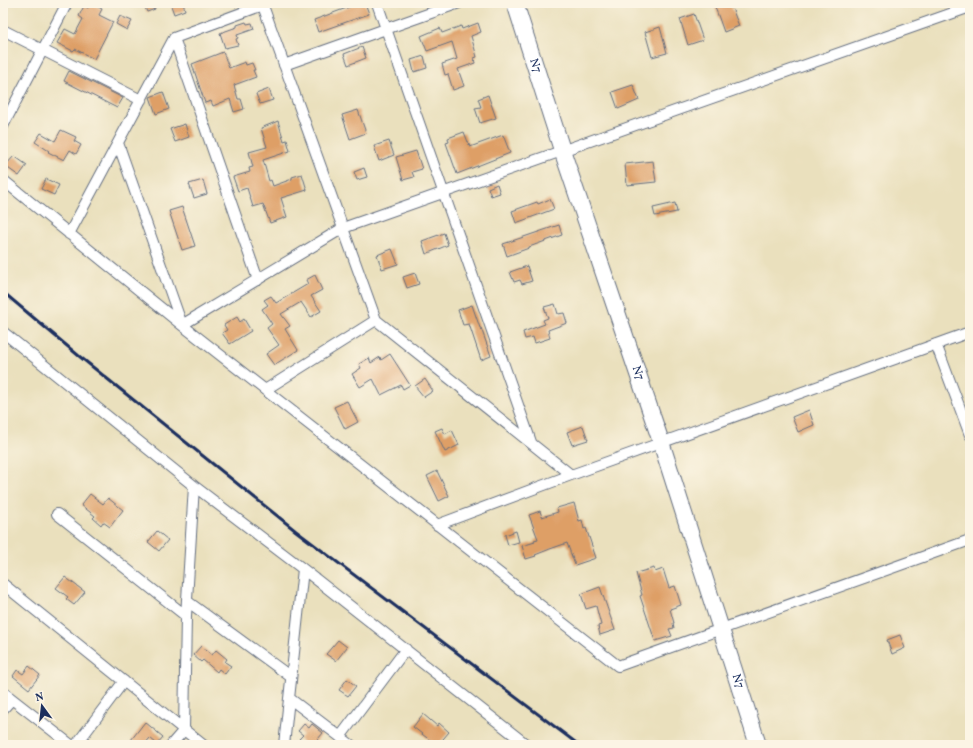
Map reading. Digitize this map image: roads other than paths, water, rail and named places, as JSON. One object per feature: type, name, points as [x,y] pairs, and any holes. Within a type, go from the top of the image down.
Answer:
[{"type":"main road","name":"N7","points":[[514,3],[661,442],[758,745]]},
{"type":"street","points":[[3,126],[67,3]]},
{"type":"street","points":[[377,3],[531,442]]},
{"type":"street","points":[[284,65],[459,3]]},
{"type":"street","points":[[69,234],[174,38],[262,4],[376,320],[571,474]]},
{"type":"street","points":[[182,326],[343,228],[970,7]]},
{"type":"street","points":[[3,30],[141,100]]},
{"type":"street","points":[[174,38],[258,280]]},
{"type":"street","points":[[118,143],[182,326]]},
{"type":"street","points":[[3,180],[182,326],[618,666],[970,540]]},
{"type":"street","points":[[265,390],[376,320]]},
{"type":"street","points":[[3,332],[194,486],[303,568],[527,745]]},
{"type":"street","points":[[437,525],[571,474],[970,332]]},
{"type":"street","points":[[936,344],[970,435]]},
{"type":"street","points":[[171,745],[184,730],[186,616],[194,486]]},
{"type":"street","points":[[57,514],[186,616]]},
{"type":"street","points":[[284,745],[303,568]]},
{"type":"street","points":[[3,584],[203,745]]},
{"type":"street","points":[[187,601],[291,677]]},
{"type":"street","points":[[340,737],[406,650]]},
{"type":"street","points":[[76,745],[124,681]]},
{"type":"street","points":[[3,692],[71,745]]},
{"type":"street","points":[[3,709],[12,698]]},
{"type":"street","points":[[289,698],[351,745]]},
{"type":"railway","points":[[3,292],[79,356],[296,531],[579,745]]}]
